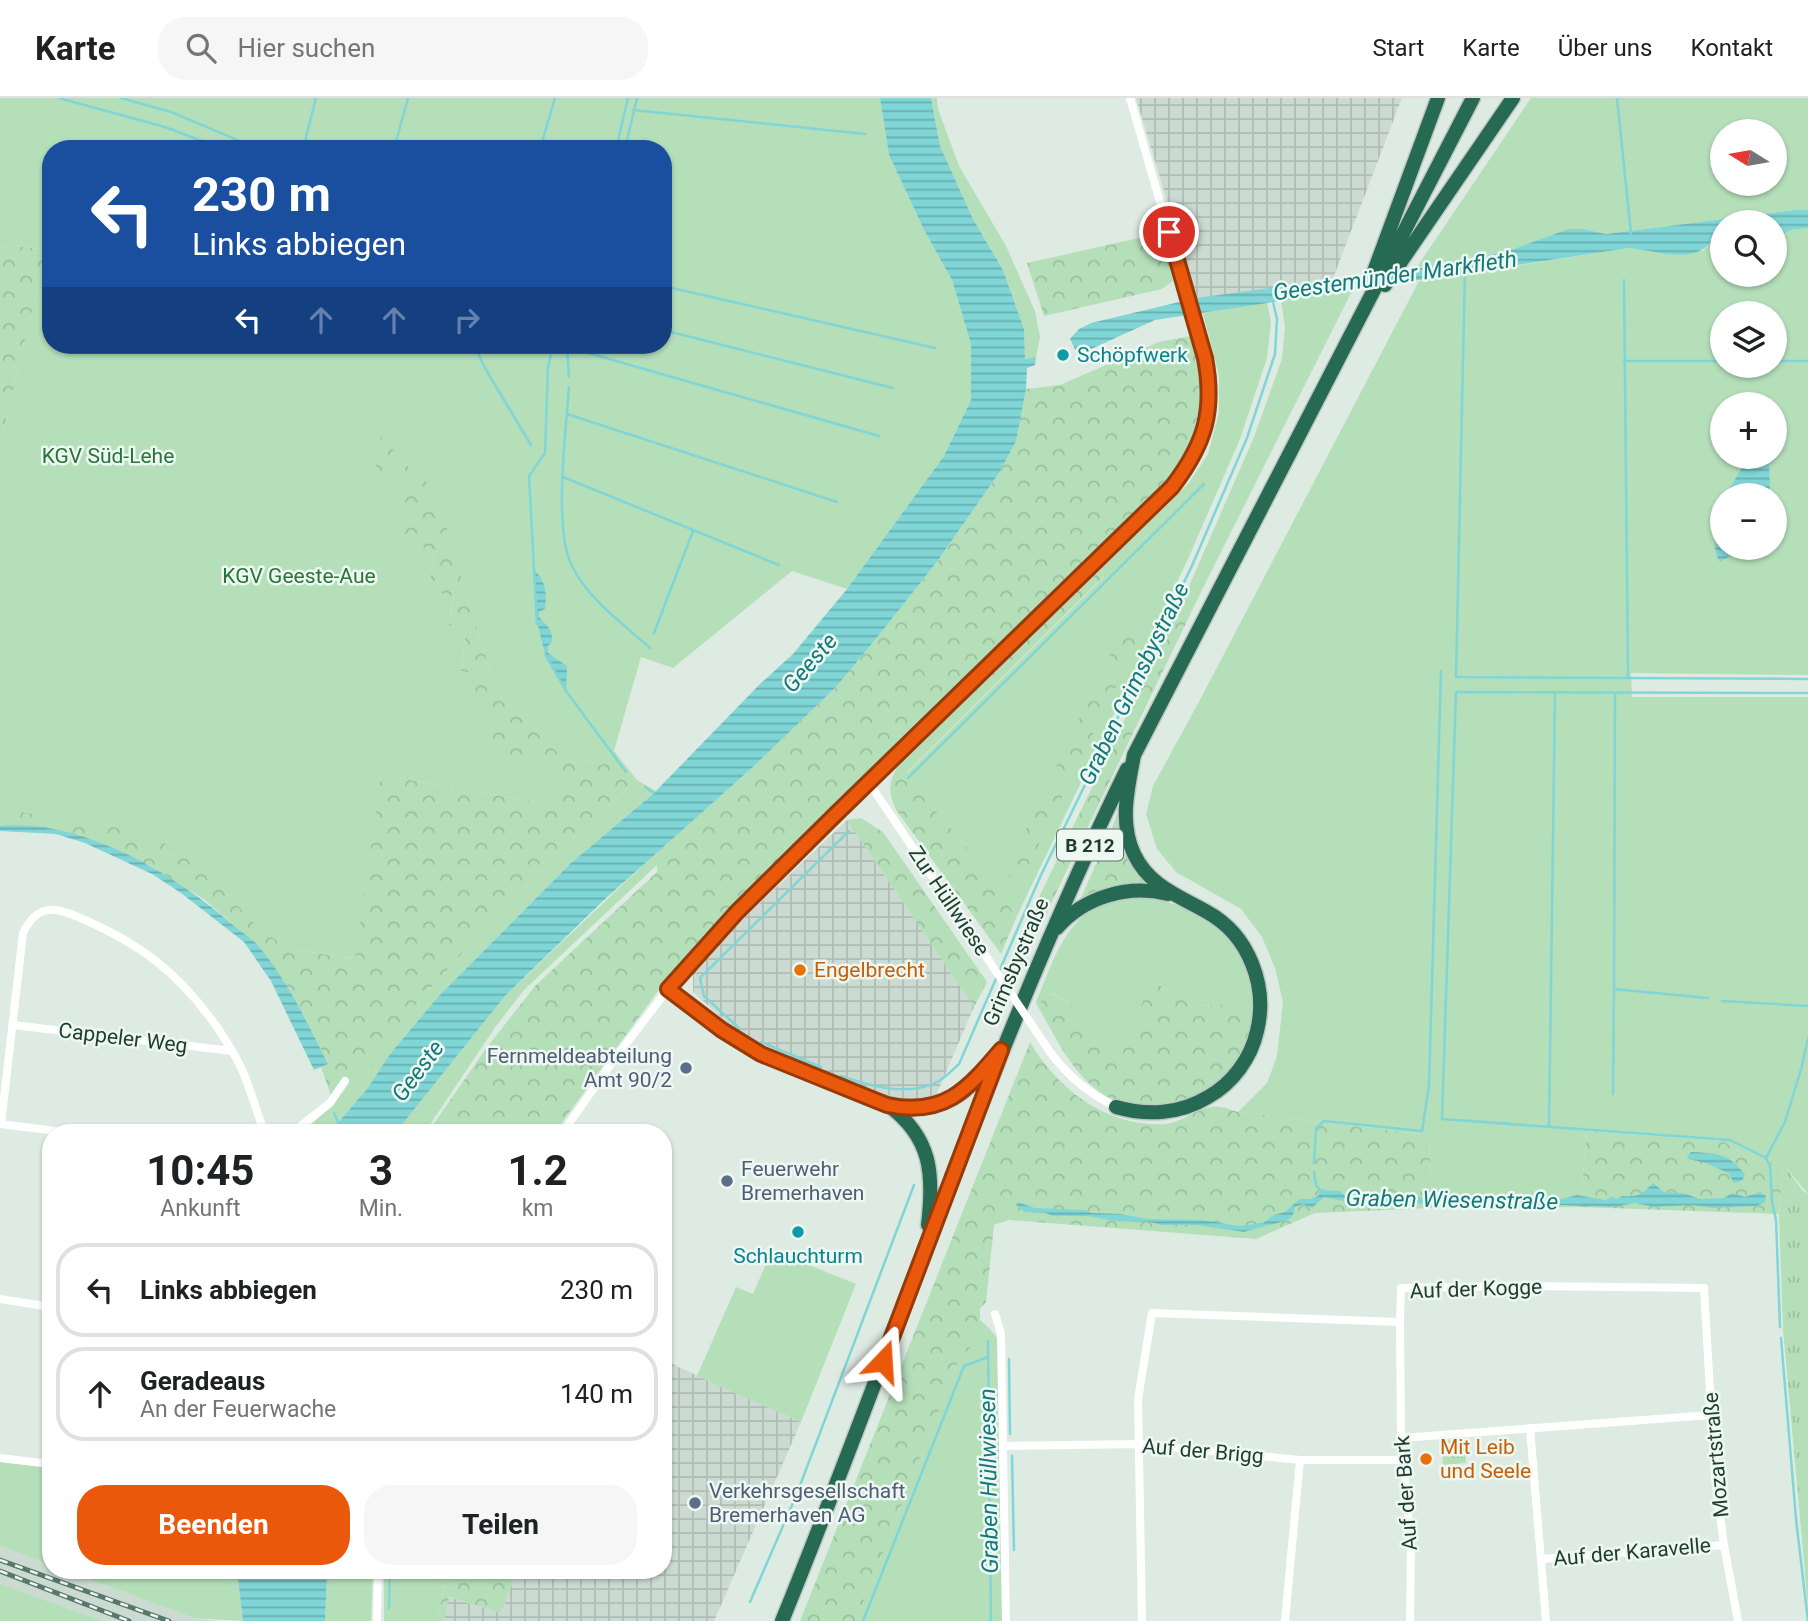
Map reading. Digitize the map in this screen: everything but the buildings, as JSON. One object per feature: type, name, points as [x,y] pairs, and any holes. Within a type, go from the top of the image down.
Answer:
[{"type":"highway","points":[[1390,260],[1438,98]]},
{"type":"highway","points":[[1390,260],[1473,98]]},
{"type":"highway","points":[[1390,260],[1513,98]]},
{"type":"highway","name":"B 212","points":[[1134,755],[1390,260]]},
{"type":"highway","points":[[1116,1107],[1162,1113],[1199,1102],[1221,1089],[1239,1070],[1256,1036],[1261,998],[1256,972],[1245,949],[1220,920],[1163,889],[1141,867],[1128,839],[1125,808],[1134,755]]},
{"type":"highway","name":"Grimsbystraße","points":[[782,1621],[822,1524],[1001,1050],[1078,871],[1134,755]]},
{"type":"highway","points":[[1049,937],[1071,914],[1106,896],[1145,890],[1177,897]]},
{"type":"highway","points":[[821,1079],[887,1105],[913,1109],[951,1099],[972,1084],[1001,1050]]},
{"type":"highway","points":[[887,1105],[907,1122],[927,1156],[932,1182],[925,1247]]},
{"type":"street","points":[[569,1124],[668,989],[737,912],[1172,487],[1187,466],[1199,444],[1210,402],[1205,358],[1130,98]]},
{"type":"street","name":"Zur Hüllwiese","points":[[869,783],[1050,1052],[1070,1077],[1116,1107]]},
{"type":"street","points":[[42,1129],[1,1124],[23,933],[29,921],[40,912],[56,909],[115,933],[145,951],[199,1001],[243,1070],[261,1124]]},
{"type":"street","points":[[668,989],[748,1047],[821,1079]]},
{"type":"street","name":"Cappeler Weg","points":[[13,1025],[232,1051]]},
{"type":"street","points":[[303,1124],[330,1103],[345,1081]]},
{"type":"street","name":"Auf der Kogge","points":[[1138,1444],[1138,1399],[1152,1313],[1400,1322],[1401,1287],[1704,1288]]},
{"type":"street","name":"Mozartstraße","points":[[1704,1288],[1711,1415],[1724,1545],[1738,1621]]},
{"type":"street","points":[[0,1299],[42,1306]]},
{"type":"street","points":[[995,1314],[1001,1334],[1006,1621]]},
{"type":"street","name":"Auf der Bark","points":[[1400,1322],[1401,1438],[1410,1544],[1410,1621]]},
{"type":"street","points":[[1401,1438],[1711,1415]]},
{"type":"street","points":[[1530,1428],[1546,1621]]},
{"type":"street","points":[[1138,1444],[1142,1621]]},
{"type":"street","name":"Auf der Brigg","points":[[1004,1446],[1138,1444],[1300,1460],[1402,1460]]},
{"type":"street","points":[[0,1458],[42,1463]]},
{"type":"street","points":[[1285,1621],[1300,1460]]},
{"type":"street","name":"Auf der Karavelle","points":[[1541,1559],[1724,1545]]},
{"type":"street","points":[[377,1621],[378,1579]]},
{"type":"shaded area","points":[[1136,98],[1402,98],[1332,281],[1196,298]]},
{"type":"shaded area","points":[[847,820],[974,1007],[935,1098],[905,1103],[872,1093],[787,1057],[731,1026],[693,992],[693,974],[717,944]]},
{"type":"shaded area","points":[[672,1364],[801,1422],[714,1621],[444,1621],[448,1597],[501,1613],[514,1579],[672,1579]]},
{"type":"shaded area","points":[[0,1546],[42,1562],[42,1579],[88,1579],[194,1618],[218,1621],[103,1621],[0,1584]]},
{"type":"green space","points":[[0,98],[880,98],[889,155],[924,230],[952,280],[971,344],[971,400],[944,456],[847,589],[792,571],[673,668],[641,657],[614,751],[602,765],[559,754],[496,692],[435,489],[415,474],[381,437],[407,482],[434,550],[429,590],[454,595],[449,624],[466,627],[461,671],[477,673],[496,708],[565,764],[557,806],[381,775],[356,959],[287,948],[257,926],[212,878],[6,810],[0,811],[0,444],[42,268],[42,354],[672,354],[672,140],[42,140],[42,249],[0,247]]},
{"type":"green space","points":[[931,98],[937,98],[938,109],[959,166],[1006,246],[1035,311],[1040,337],[1036,357],[1025,359],[1024,329],[1003,270],[973,219],[940,146]]},
{"type":"green space","points":[[1531,98],[1808,98],[1808,210],[1710,210],[1710,221],[1606,234],[1568,229],[1508,251],[1417,267]]},
{"type":"green space","points":[[1808,228],[1808,675],[1631,673],[1632,697],[1808,697],[1808,1194],[1783,1164],[1750,1159],[1723,1141],[1587,1131],[1580,1207],[1432,1208],[1429,1135],[1238,1112],[1267,1083],[1277,1056],[1283,1002],[1275,968],[1262,937],[1241,909],[1176,872],[1157,849],[1146,814],[1153,786],[1419,281],[1629,248],[1703,251],[1710,243],[1710,287],[1787,287],[1787,232]]},
{"type":"green space","points":[[1161,233],[1173,281],[1162,289],[1044,316],[1027,263]]},
{"type":"green space","points":[[0,247],[42,249],[42,269],[0,444]]},
{"type":"green space","points":[[1353,289],[1202,590],[1190,584],[1254,437],[1282,359],[1285,327],[1281,300]]},
{"type":"green space","points":[[1267,302],[1271,322],[1267,358],[1240,439],[1188,559],[1016,918],[995,881],[914,785],[907,773],[1104,577],[1100,570],[1188,484],[1208,454],[1219,413],[1219,376],[1203,313]]},
{"type":"green space","points":[[1190,336],[1198,361],[1204,401],[1204,414],[1196,439],[1167,481],[734,908],[661,987],[561,1124],[434,1124],[485,1050],[535,986],[657,872],[657,852],[754,766],[836,687],[879,635],[936,563],[999,473],[1016,440],[1026,389],[1060,385],[1159,342]]},
{"type":"green space","points":[[381,436],[415,474],[435,488],[496,692],[559,754],[602,765],[614,751],[637,780],[478,936],[419,1001],[368,1071],[353,1080],[334,1104],[321,1067],[328,1064],[283,980],[259,947],[205,900],[150,866],[66,832],[0,826],[0,811],[101,824],[156,837],[212,878],[257,926],[287,948],[355,959],[381,775],[557,806],[564,764],[489,750],[496,708],[473,705],[477,674],[461,671],[466,628],[449,625],[454,596],[429,590],[434,550],[397,542],[407,482],[374,475]]},
{"type":"green space","points":[[1100,570],[1104,576],[907,772],[914,785],[995,881],[1016,918],[1001,954],[896,810],[891,782],[899,765]]},
{"type":"green space","points":[[1190,584],[1202,590],[1043,920],[1031,914]]},
{"type":"green space","points":[[1124,626],[1142,634],[1020,883],[1005,873]]},
{"type":"green space","points":[[637,780],[656,791],[571,863],[437,998],[337,1124],[312,1124],[334,1104],[353,1080],[368,1071],[419,1001],[478,936]]},
{"type":"green space","points":[[1120,809],[1154,887],[1077,907]]},
{"type":"green space","points":[[861,818],[883,832],[987,982],[974,1007],[847,820]]},
{"type":"green space","points":[[657,852],[658,864],[524,990],[496,1026],[430,1124],[402,1124],[505,996]]},
{"type":"green space","points":[[1128,895],[1147,897],[1185,908],[1219,928],[1233,941],[1252,975],[1256,1013],[1221,1005],[1192,1006],[1156,983],[1145,995],[1132,1030],[1111,1045],[1090,1029],[1075,1008],[1052,993],[1037,1005],[1053,960],[1068,933],[1089,911]]},
{"type":"green space","points":[[1156,983],[1192,1006],[1221,1005],[1244,1008],[1256,1013],[1240,1058],[1217,1086],[1182,1104],[1144,1108],[1107,1096],[1082,1077],[1037,1005],[1051,993],[1075,1008],[1090,1029],[1111,1045],[1132,1030],[1145,995]]},
{"type":"green space","points":[[1030,1042],[1055,1076],[1070,1090],[1105,1112],[1124,1120],[1166,1124],[1206,1108],[1218,1107],[1238,1112],[1429,1135],[1432,1208],[1315,1213],[1256,1239],[1008,1220],[994,1225],[986,1302],[980,1309],[980,1320],[988,1327],[959,1360],[856,1621],[800,1621]]},
{"type":"green space","points":[[1587,1131],[1723,1141],[1750,1159],[1783,1164],[1779,1214],[1580,1207]]},
{"type":"green space","points":[[1783,1164],[1808,1194],[1808,1607],[1783,1329],[1779,1214]]},
{"type":"green space","points":[[772,1250],[856,1284],[801,1422],[697,1376],[736,1287],[753,1294]]},
{"type":"green space","points":[[988,1327],[997,1338],[1003,1621],[856,1621],[959,1360]]},
{"type":"green space","points":[[1464,1439],[1466,1463],[1443,1465],[1441,1441]]},
{"type":"green space","points":[[0,1462],[42,1467],[42,1562],[0,1546]]},
{"type":"green space","points":[[88,1579],[238,1579],[243,1621],[194,1618]]},
{"type":"green space","points":[[327,1579],[373,1579],[371,1621],[325,1621]]},
{"type":"green space","points":[[384,1579],[446,1579],[437,1621],[384,1621]]},
{"type":"green space","points":[[446,1579],[514,1579],[501,1613],[449,1597],[444,1621],[437,1621]]},
{"type":"green space","points":[[0,1584],[103,1621],[0,1621]]},
{"type":"water","name":"Geeste","points":[[880,98],[931,98],[940,146],[973,219],[1003,270],[1024,329],[1025,359],[1036,357],[1035,365],[1027,368],[1026,389],[1016,441],[999,473],[936,563],[836,687],[754,766],[605,899],[505,996],[402,1124],[337,1124],[437,998],[571,863],[654,793],[760,684],[793,654],[847,589],[944,456],[971,400],[971,344],[952,280],[924,230],[889,155]]},
{"type":"water","points":[[1808,210],[1808,228],[1787,232],[1787,211]]},
{"type":"water","name":"Geestemünder Markfleth","points":[[1710,221],[1710,243],[1702,250],[1683,255],[1629,248],[1155,320],[1078,355],[1070,339],[1079,329],[1091,323],[1196,298],[1434,266],[1508,251],[1568,229],[1606,234]]},
{"type":"water","points":[[1741,469],[1769,469],[1770,483],[1733,483]]},
{"type":"water","points":[[533,569],[545,587],[545,609],[539,612],[539,617],[552,634],[548,653],[567,666],[566,691],[546,658],[536,618]]},
{"type":"water","points":[[0,826],[31,826],[93,840],[154,868],[183,886],[260,948],[297,1004],[328,1064],[314,1070],[271,981],[244,942],[181,893],[152,874],[85,843],[56,834],[0,831]]},
{"type":"water","points":[[1691,1152],[1727,1158],[1745,1174],[1742,1181],[1734,1183],[1728,1173],[1706,1163],[1688,1159]]},
{"type":"water","points":[[1653,1183],[1664,1192],[1683,1193],[1700,1199],[1724,1198],[1732,1193],[1745,1197],[1760,1192],[1766,1196],[1765,1202],[1756,1206],[1712,1208],[1692,1205],[1654,1207],[1635,1203],[1612,1207],[1558,1205],[1556,1202],[1577,1195],[1605,1200],[1612,1197],[1617,1199],[1642,1193]]},
{"type":"water","points":[[1320,1190],[1340,1191],[1348,1199],[1361,1199],[1371,1194],[1422,1198],[1429,1203],[1358,1204],[1324,1197],[1312,1208],[1303,1204],[1295,1207],[1288,1220],[1244,1232],[1197,1225],[1162,1225],[1087,1216],[1052,1216],[1025,1212],[1016,1205],[1018,1202],[1035,1208],[1085,1210],[1147,1219],[1201,1220],[1240,1226],[1263,1223],[1274,1215],[1285,1212],[1300,1199],[1318,1196]]},
{"type":"water","points":[[238,1579],[327,1579],[325,1621],[243,1621]]},
{"type":"pier","points":[[1418,263],[1405,285],[1356,292],[1365,272]]},
{"type":"waterway","points":[[59,98],[165,127],[199,140]]},
{"type":"waterway","points":[[121,98],[171,112],[238,140]]},
{"type":"waterway","points":[[305,140],[316,98]]},
{"type":"waterway","points":[[396,140],[408,98]]},
{"type":"waterway","points":[[543,140],[555,98]]},
{"type":"waterway","points":[[618,140],[628,98]]},
{"type":"waterway","points":[[627,140],[637,98]]},
{"type":"waterway","points":[[1617,98],[1631,234]]},
{"type":"waterway","points":[[633,110],[865,134]]},
{"type":"waterway","name":"Geestemünder Markfleth","points":[[1465,270],[1456,677],[1808,679]]},
{"type":"waterway","points":[[1624,280],[1628,678]]},
{"type":"waterway","points":[[672,288],[935,348]]},
{"type":"waterway","name":"Graben Grimsbystraße","points":[[841,1076],[876,1086],[914,1089],[937,1082],[959,1064],[1041,875],[1191,568],[1247,438],[1275,354],[1277,319],[1272,298]]},
{"type":"waterway","points":[[672,332],[893,388]]},
{"type":"waterway","points":[[478,354],[531,445]]},
{"type":"waterway","points":[[537,624],[529,476],[545,453],[548,367],[551,354]]},
{"type":"waterway","points":[[568,354],[569,377]]},
{"type":"waterway","points":[[592,354],[879,436]]},
{"type":"waterway","points":[[1624,361],[1710,361]]},
{"type":"waterway","points":[[1787,361],[1808,361]]},
{"type":"waterway","points":[[569,387],[562,479],[566,549],[572,566],[587,589],[650,648]]},
{"type":"waterway","points":[[567,414],[837,502]]},
{"type":"waterway","points":[[563,477],[779,565]]},
{"type":"waterway","points":[[908,778],[1204,484]]},
{"type":"waterway","points":[[654,633],[693,531]]},
{"type":"waterway","points":[[545,654],[566,691],[626,772]]},
{"type":"waterway","points":[[1314,1163],[1316,1128],[1324,1121],[1422,1131],[1429,1085],[1441,671]]},
{"type":"waterway","points":[[1780,1327],[1776,1220],[1770,1166],[1766,1158],[1730,1140],[1442,1119],[1456,692],[1808,693]]},
{"type":"waterway","points":[[1549,1127],[1555,692]]},
{"type":"waterway","points":[[1614,989],[1615,693]]},
{"type":"waterway","points":[[645,787],[654,793]]},
{"type":"waterway","points":[[740,1029],[704,996],[700,978],[849,831]]},
{"type":"waterway","points":[[1613,1094],[1614,989],[1708,998]]},
{"type":"waterway","points":[[1722,1001],[1808,1006]]},
{"type":"waterway","points":[[1766,1158],[1785,1122],[1808,1038]]},
{"type":"waterway","points":[[761,1042],[821,1067]]},
{"type":"waterway","points":[[334,1113],[338,1122]]},
{"type":"waterway","points":[[1314,1172],[1316,1185],[1320,1190]]},
{"type":"waterway","name":"Graben Grimsbystraße","points":[[750,1602],[796,1496],[914,1185]]},
{"type":"waterway","name":"Graben Wiesenstraße","points":[[1427,1203],[1557,1202]]},
{"type":"waterway","points":[[1781,1338],[1796,1519],[1808,1621]]},
{"type":"waterway","name":"Graben Hüllwiesen","points":[[988,1341],[991,1621]]},
{"type":"waterway","points":[[863,1621],[964,1366],[988,1357]]},
{"type":"waterway","points":[[1009,1359],[1010,1434]]},
{"type":"waterway","points":[[1012,1456],[1014,1550]]},
{"type":"waterway","points":[[389,1608],[390,1579]]},
{"type":"railway","points":[[0,1560],[42,1575]]},
{"type":"railway","points":[[0,1571],[129,1621]]},
{"type":"railway","points":[[53,1579],[169,1621]]},
{"type":"place","name":"Schöpfwerk","points":[[1063,355]]},
{"type":"place","name":"Engelbrecht","points":[[800,970]]},
{"type":"place","name":"Fernmeldeabteilung Amt 90/2","points":[[686,1068]]},
{"type":"place","name":"Feuerwehr Bremerhaven","points":[[727,1181]]},
{"type":"place","name":"Schlauchturm","points":[[798,1232]]},
{"type":"place","name":"Mit Leib und Seele","points":[[1426,1459]]},
{"type":"place","name":"Verkehrsgesellschaft Bremerhaven AG","points":[[695,1503]]},
{"type":"route","points":[[883,1361],[1001,1050],[962,1093],[939,1104],[913,1109],[900,1108],[761,1054],[722,1030],[668,989],[737,912],[1172,487],[1187,466],[1207,422],[1209,379],[1169,232]]},
{"type":"park label","name":"KGV Süd-Lehe","points":[[108,456]]},
{"type":"park label","name":"KGV Geeste-Aue","points":[[299,576]]}]
